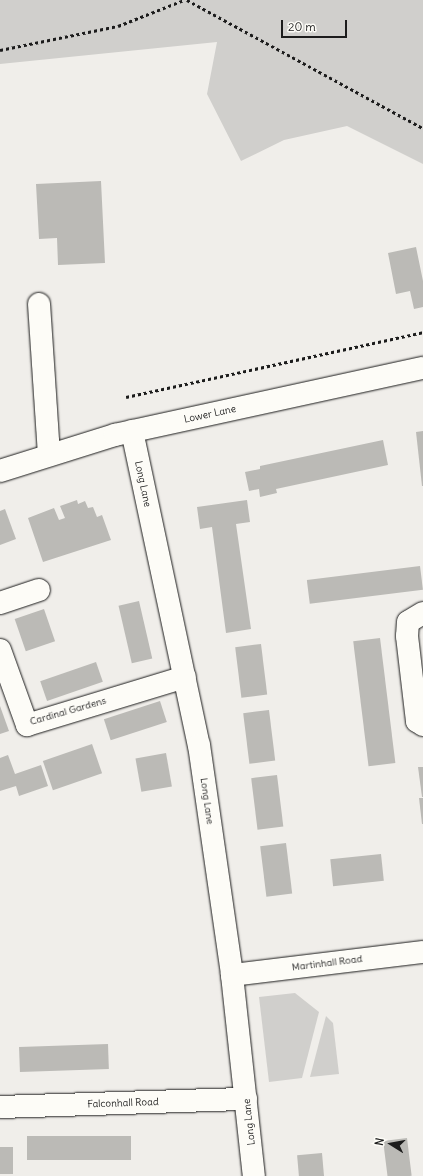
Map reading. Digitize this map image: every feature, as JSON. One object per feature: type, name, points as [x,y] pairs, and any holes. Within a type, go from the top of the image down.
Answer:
[{"type":"street","points":[[39,304],[50,455]]},
{"type":"street","name":"Lower Lane","points":[[0,471],[132,431],[423,368]]},
{"type":"street","name":"Long Lane","points":[[132,431],[199,745],[232,975],[254,1176]]},
{"type":"street","points":[[0,603],[39,590]]},
{"type":"street","points":[[423,613],[408,622],[407,636],[417,721],[423,725]]},
{"type":"street","name":"Cardinal Gardens","points":[[0,650],[27,725],[185,677]]},
{"type":"street","name":"Martinhall Road","points":[[232,975],[423,952]]},
{"type":"street","name":"Falconhall Road","points":[[0,1107],[246,1098]]},
{"type":"path","points":[[0,50],[118,26],[184,0]]},
{"type":"path","points":[[188,0],[423,128]]},
{"type":"path","points":[[126,397],[423,332]]},
{"type":"shaded area","points":[[0,0],[423,0],[423,164],[347,126],[284,140],[241,161],[207,94],[217,42],[0,64]]},
{"type":"shaded area","points":[[295,993],[319,1012],[302,1078],[269,1082],[259,997]]},
{"type":"shaded area","points":[[326,1016],[333,1023],[339,1074],[310,1077]]},
{"type":"building","points":[[101,181],[105,263],[58,265],[57,238],[39,239],[36,184]]},
{"type":"building","points":[[416,247],[423,281],[423,307],[414,309],[410,291],[396,294],[388,253]]},
{"type":"building","points":[[423,431],[423,486],[422,486],[416,432]]},
{"type":"building","points":[[383,440],[388,465],[276,489],[277,493],[260,497],[259,489],[249,491],[245,472],[260,469],[260,466]]},
{"type":"building","points":[[77,500],[78,504],[85,501],[88,508],[93,507],[97,517],[102,515],[111,540],[43,562],[28,518],[54,508],[59,520],[65,518],[60,506]]},
{"type":"building","points":[[247,500],[250,522],[236,524],[251,629],[226,633],[212,527],[200,529],[197,507]]},
{"type":"building","points":[[5,509],[16,539],[0,545],[0,511]]},
{"type":"building","points":[[420,566],[423,590],[310,604],[307,580]]},
{"type":"building","points":[[139,601],[152,658],[132,663],[119,606]]},
{"type":"building","points":[[44,609],[55,641],[26,651],[15,619]]},
{"type":"building","points":[[380,638],[395,763],[369,766],[353,641]]},
{"type":"building","points":[[261,644],[267,695],[241,698],[235,647]]},
{"type":"building","points":[[96,662],[103,682],[47,701],[40,681]]},
{"type":"building","points":[[160,701],[167,722],[111,740],[104,719]]},
{"type":"building","points":[[0,706],[9,731],[0,734]]},
{"type":"building","points":[[269,710],[275,761],[249,764],[243,713]]},
{"type":"building","points":[[92,744],[102,773],[53,790],[43,761]]},
{"type":"building","points":[[166,753],[172,786],[141,792],[135,758]]},
{"type":"building","points":[[8,755],[15,774],[41,765],[48,786],[19,796],[16,786],[0,791],[0,758]]},
{"type":"building","points":[[418,767],[423,767],[423,797],[422,797]]},
{"type":"building","points":[[277,775],[283,827],[258,830],[251,778]]},
{"type":"building","points":[[419,798],[423,798],[423,824],[422,824]]},
{"type":"building","points":[[286,843],[292,894],[266,897],[260,846]]},
{"type":"building","points":[[381,854],[384,881],[333,886],[330,859]]},
{"type":"building","points":[[108,1044],[109,1069],[20,1072],[19,1047]]},
{"type":"building","points":[[27,1136],[131,1136],[131,1160],[27,1160]]},
{"type":"building","points":[[407,1138],[412,1176],[387,1176],[383,1141]]},
{"type":"building","points":[[0,1147],[13,1147],[13,1174],[0,1174]]},
{"type":"building","points":[[322,1153],[324,1176],[299,1176],[297,1155]]}]
